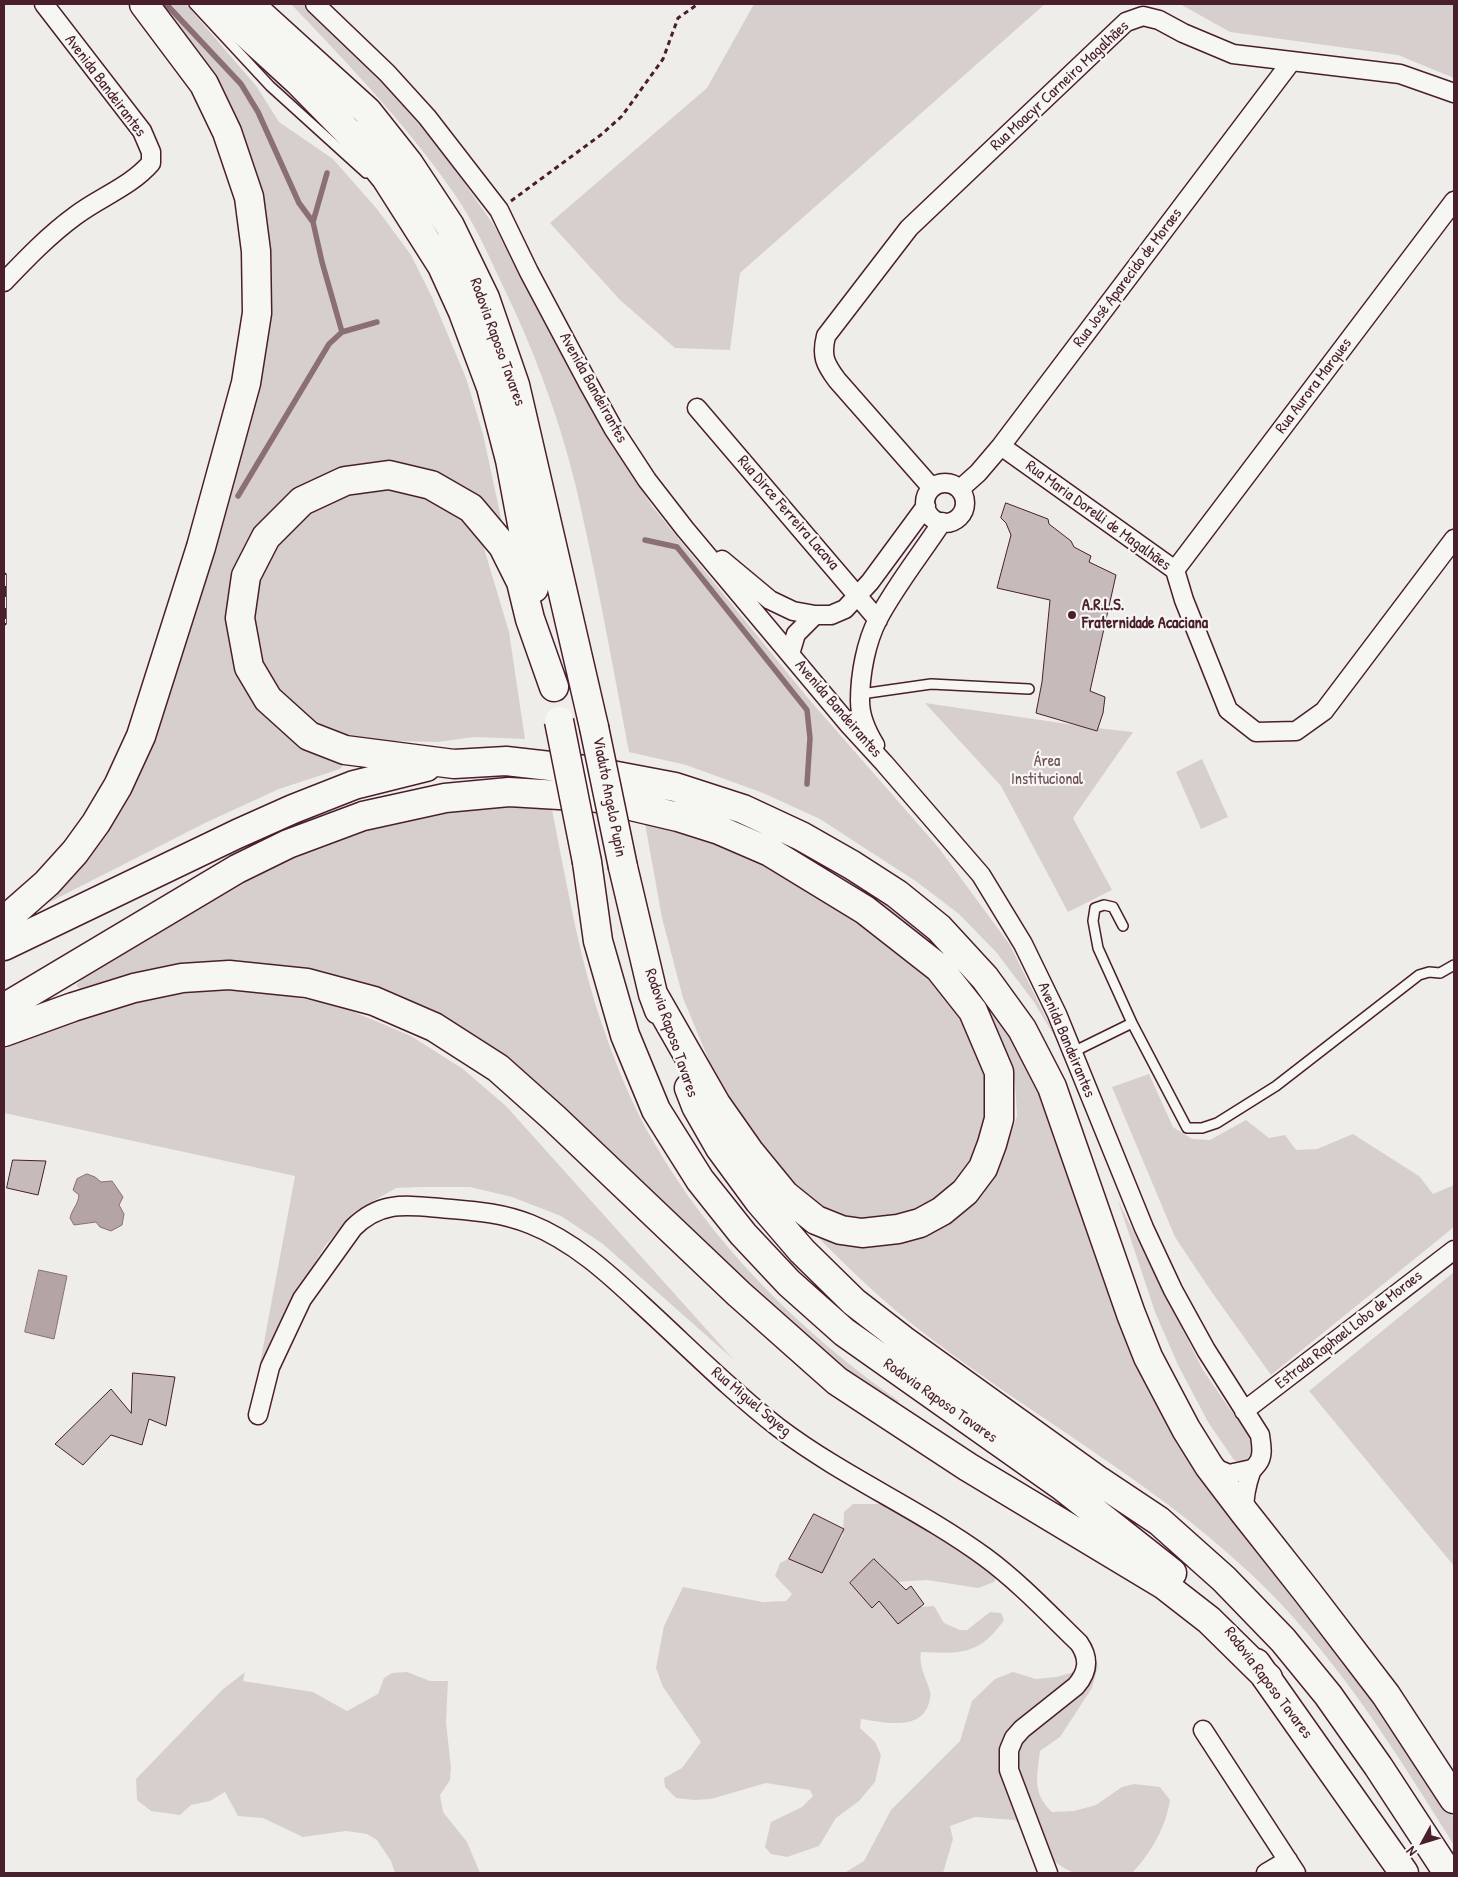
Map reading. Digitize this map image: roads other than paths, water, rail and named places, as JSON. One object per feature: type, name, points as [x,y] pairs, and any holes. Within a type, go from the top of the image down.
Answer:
[{"type":"highway","points":[[4,920],[47,883],[75,852],[96,823],[118,786],[140,736],[201,547],[248,374],[257,313],[256,251],[249,197],[227,132],[204,84],[144,4]]},
{"type":"highway","name":"Rodovia Raposo Tavares","points":[[214,4],[298,81],[350,134],[386,178],[442,266],[463,312],[491,387],[510,460],[587,862],[600,950],[625,1035],[656,1110],[700,1180],[743,1234],[789,1282],[844,1332],[1062,1486],[1177,1578],[1230,1630],[1268,1678],[1404,1873]]},
{"type":"highway","name":"Rodovia Raposo Tavares","points":[[249,4],[366,111],[409,164],[450,226],[485,298],[515,385],[594,727]]},
{"type":"highway","points":[[554,687],[530,619],[521,582],[504,546],[471,508],[431,485],[389,475],[345,481],[302,502],[266,537],[246,576],[240,618],[249,667],[268,699],[309,736],[345,750],[454,764],[506,760],[586,770],[674,787],[743,809],[801,836],[852,865],[897,894],[939,928],[985,978],[1022,1029],[1052,1087],[1131,1314],[1148,1357],[1186,1429],[1209,1466],[1386,1694],[1454,1800]]},
{"type":"highway","name":"Viaduto Angelo Pupin","points":[[594,727],[623,867]]},
{"type":"highway","points":[[4,946],[228,838],[293,809],[354,785],[440,763]]},
{"type":"highway","points":[[4,1008],[237,869],[288,844],[363,816],[445,798],[509,792],[593,797],[695,822],[720,830],[770,852],[865,910],[939,968],[973,1011],[999,1072],[999,1119],[983,1168],[965,1192],[942,1211],[920,1223],[898,1229],[862,1234],[841,1230],[816,1220],[785,1195],[749,1151],[716,1104],[654,994]]},
{"type":"highway","name":"Rodovia Raposo Tavares","points":[[623,867],[654,994],[685,1080],[696,1106],[720,1148],[759,1201],[802,1251],[854,1302],[903,1340],[1099,1481],[1158,1521],[1224,1579],[1283,1640],[1328,1695],[1378,1766],[1448,1873]]},
{"type":"highway","points":[[4,1032],[73,1007],[134,988],[182,978],[229,975],[307,983],[374,1000],[434,1027],[498,1068],[554,1118],[739,1294],[837,1381],[968,1466],[1164,1586],[1208,1620],[1268,1678]]},
{"type":"street","name":"Avenida Bandeirantes","points":[[4,282],[40,245],[75,216],[141,175],[152,163],[151,152],[142,131],[44,4]]},
{"type":"street","points":[[268,4],[366,111]]},
{"type":"street","name":"Avenida Bandeirantes","points":[[315,4],[387,73],[427,117],[499,210],[534,280],[614,428],[647,480],[685,530],[850,726],[982,875],[1022,944],[1057,1014],[1144,1228],[1173,1290],[1206,1350],[1260,1435],[1262,1450],[1260,1461],[1252,1469],[1244,1494],[1244,1512]]},
{"type":"street","name":"Rua Moacyr Carneiro Magalhães","points":[[932,488],[826,365],[823,349],[826,336],[909,228],[1126,22],[1143,16],[1159,20],[1233,54],[1400,74],[1454,93]]},
{"type":"street","name":"Rua José Aparecido de Moraes","points":[[960,489],[978,473],[1001,446],[1290,62]]},
{"type":"street","name":"Rua Aurora Marques","points":[[1175,570],[1454,201]]},
{"type":"street","name":"Rua Dirce Ferreira Lacava","points":[[697,408],[878,620]]},
{"type":"street","name":"Rua Maria Dorelli de Magalhães","points":[[1001,446],[1175,570],[1184,600],[1228,710],[1256,732],[1296,731],[1324,711],[1454,539]]},
{"type":"street","points":[[685,530],[770,600],[793,612],[831,615],[845,609],[870,582],[926,506],[927,495],[932,488],[943,483],[950,483],[960,489],[965,500],[963,512],[954,521],[942,522],[932,517],[926,506]]},
{"type":"street","points":[[884,763],[866,729],[860,702],[865,656],[878,620],[942,522]]},
{"type":"street","points":[[790,654],[796,634],[815,615]]},
{"type":"street","name":"Rua Miguel Sayeg","points":[[258,1415],[270,1367],[302,1299],[353,1228],[361,1220],[380,1209],[401,1205],[493,1213],[531,1225],[564,1242],[601,1267],[734,1390],[778,1427],[817,1454],[986,1557],[1018,1584],[1079,1643],[1085,1651],[1087,1660],[1086,1670],[1082,1679],[1076,1686],[1022,1729],[1014,1738],[1009,1750],[1009,1770],[1048,1873]]},
{"type":"street","name":"Estrada Raphael Lobo de Moraes","points":[[1244,1411],[1454,1250]]},
{"type":"street","points":[[1209,1466],[1229,1474],[1252,1469]]},
{"type":"street","points":[[1204,1730],[1292,1867],[1266,1873]]},
{"type":"lane","points":[[194,4],[270,86],[371,178]]},
{"type":"lane","points":[[389,200],[442,266]]},
{"type":"lane","points":[[861,694],[931,684],[1029,689]]},
{"type":"lane","points":[[1123,926],[1113,907],[1104,905],[1095,908],[1093,921],[1098,948],[1132,1023],[1187,1128],[1202,1128],[1217,1123],[1276,1086],[1419,975],[1429,972],[1440,973],[1454,965]]},
{"type":"lane","points":[[1073,1052],[1132,1023]]},
{"type":"waterway","points":[[166,4],[241,84],[258,112],[299,203],[313,222],[342,332]]},
{"type":"waterway","points":[[313,222],[327,173]]},
{"type":"waterway","points":[[238,496],[329,344],[342,332],[377,322]]},
{"type":"waterway","points":[[645,540],[677,547],[807,710],[810,738],[807,784]]},
{"type":"railway","points":[[4,575],[4,623]]},
{"type":"place","name":"A.R.L.S. Fraternidade Acaciana","points":[[1072,615]]},
{"type":"park label","name":"Área Institucional","points":[[1047,771]]}]
